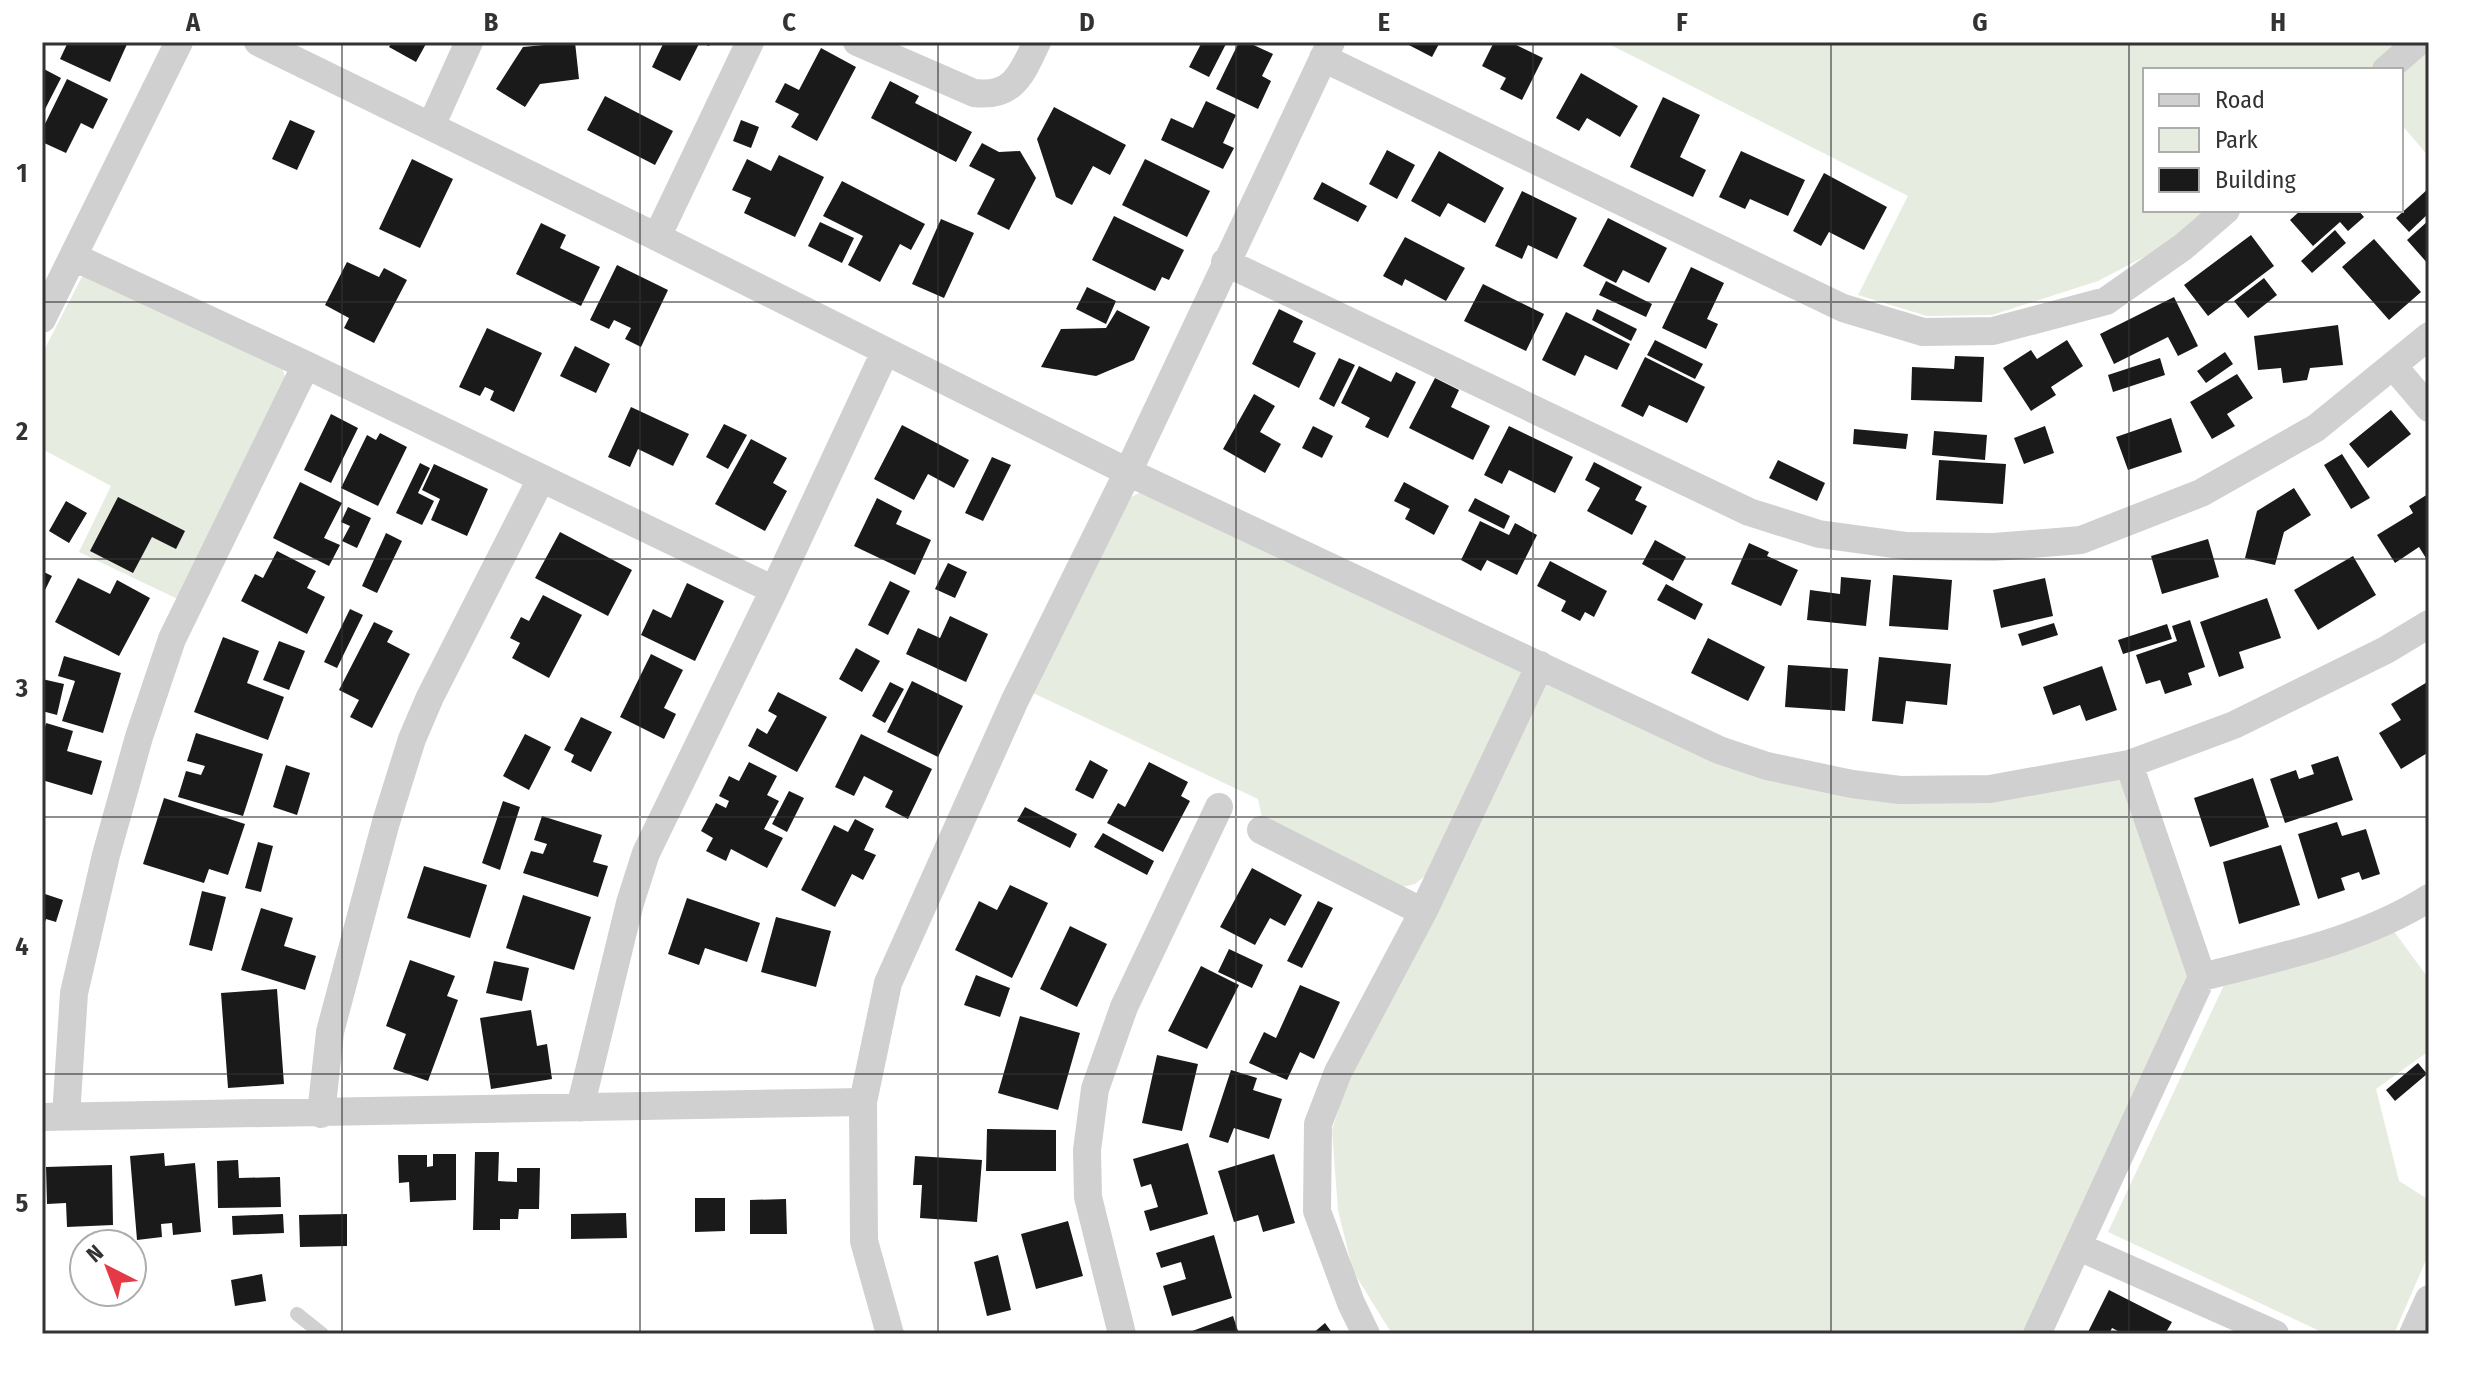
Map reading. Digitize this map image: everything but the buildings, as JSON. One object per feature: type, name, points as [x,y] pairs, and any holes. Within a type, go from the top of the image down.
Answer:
[{"type":"street","points":[[42,319],[179,42]]},
{"type":"street","points":[[258,42],[1128,472],[1719,750],[1767,766],[1852,784],[1900,790],[1990,789],[2129,764],[2234,725],[2386,650],[2429,624]]},
{"type":"street","points":[[431,126],[469,42]]},
{"type":"street","points":[[657,237],[750,42]]},
{"type":"street","points":[[857,42],[974,93],[989,95],[1007,88],[1020,78],[1037,42]]},
{"type":"street","points":[[2388,68],[2418,42]]},
{"type":"street","points":[[890,1334],[864,1241],[863,1102],[888,983],[1015,700],[1128,472],[1327,50],[1843,308],[1923,332],[1993,331],[2106,301],[2183,247],[2224,212]]},
{"type":"street","points":[[74,257],[774,590]]},
{"type":"street","points":[[1225,262],[1749,512],[1819,534],[1907,546],[1994,547],[2081,540],[2201,493],[2316,428],[2429,336]]},
{"type":"street","points":[[580,1108],[630,903],[646,853],[885,352]]},
{"type":"street","points":[[306,365],[172,639],[139,737],[106,855],[74,993],[54,1117],[863,1102]]},
{"type":"street","points":[[2394,367],[2429,408]]},
{"type":"street","points":[[321,1114],[333,1020],[386,822],[412,739],[430,697],[541,479]]},
{"type":"street","points":[[1366,1334],[1351,1303],[1317,1211],[1318,1124],[1338,1072],[1423,912],[1540,665]]},
{"type":"street","points":[[2037,1334],[2202,977],[2129,764]]},
{"type":"street","points":[[1122,1334],[1088,1197],[1087,1150],[1095,1089],[1124,1007],[1219,807]]},
{"type":"street","points":[[1261,830],[1423,912]]},
{"type":"street","points":[[2202,977],[2318,947],[2366,929],[2429,898]]},
{"type":"street","points":[[2079,1247],[2275,1334]]},
{"type":"street","points":[[2413,1334],[2429,1299]]},
{"type":"lane","points":[[297,1314],[322,1334]]},
{"type":"green space","points":[[1605,42],[2402,42],[2373,68],[2143,68],[2143,212],[2209,212],[2178,239],[2098,281],[1992,315],[1927,316],[1858,295],[1908,196]]},
{"type":"green space","points":[[2429,46],[2429,157],[2403,126],[2403,69]]},
{"type":"green space","points":[[85,271],[280,361],[288,387],[184,602],[79,552],[111,486],[42,449],[42,354]]},
{"type":"green space","points":[[1148,489],[1531,666],[1434,869],[1415,884],[1390,890],[1264,827],[1258,799],[1031,692],[1127,499]]},
{"type":"green space","points":[[1545,677],[1900,797],[2124,773],[2190,973],[2023,1334],[1392,1334],[1353,1271],[1338,1210],[1332,1130],[1350,1073]]},
{"type":"green space","points":[[2393,930],[2429,979],[2429,1051],[2376,1089],[2399,1181],[2429,1200],[2429,1253],[2394,1334],[2326,1334],[2108,1232],[2225,983]]}]
